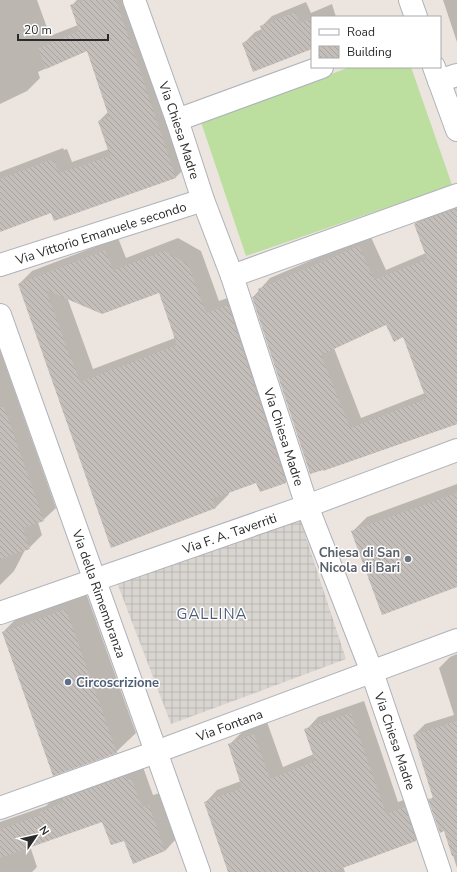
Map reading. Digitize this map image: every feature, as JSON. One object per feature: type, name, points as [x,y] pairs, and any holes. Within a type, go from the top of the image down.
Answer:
[{"type":"street","name":"Via Chiesa Madre","points":[[134,0],[177,120],[203,200],[232,276],[307,506],[372,672],[440,872]]},
{"type":"street","points":[[410,0],[416,16]]},
{"type":"street","points":[[177,120],[319,68]]},
{"type":"street","points":[[443,74],[457,130]]},
{"type":"street","points":[[232,276],[457,195]]},
{"type":"street","name":"Via Vittorio Emanuele secondo","points":[[0,265],[203,200]]},
{"type":"street","name":"Via della Rimembranza","points":[[0,315],[199,872]]},
{"type":"street","name":"Via F. A. Taverriti","points":[[0,612],[307,506],[457,450]]},
{"type":"street","name":"Via Fontana","points":[[0,808],[156,752],[457,640]]},
{"type":"green space","points":[[347,68],[411,68],[452,185],[246,256],[201,122]]},
{"type":"shaded area","points":[[299,516],[346,659],[171,724],[116,580]]},
{"type":"building","points":[[85,0],[116,0],[176,178],[54,221],[51,213],[0,232],[0,179],[50,160],[51,162],[54,161],[59,173],[110,156],[98,121],[109,117],[87,51],[46,69],[38,48],[79,31],[70,5]]},
{"type":"building","points":[[295,12],[300,23],[311,18],[311,49],[253,72],[242,43],[263,34],[260,26]]},
{"type":"building","points":[[457,208],[457,424],[323,471],[310,474],[252,297],[260,294],[258,289],[359,246],[374,280],[427,259],[414,224]],"holes":[[[386,325],[394,342],[403,337],[426,399],[350,428],[321,355]]]},
{"type":"building","points":[[105,250],[113,270],[164,251],[188,264],[206,313],[228,305],[286,483],[260,492],[256,483],[212,499],[216,508],[111,548],[18,284]],"holes":[[[46,290],[102,314],[159,293],[177,345],[80,382]]]},
{"type":"building","points":[[0,407],[4,407],[44,521],[23,528],[30,549],[0,559]]},
{"type":"building","name":"Chiesa di San Nicola di Bari","points":[[457,493],[457,587],[382,615],[351,531]]},
{"type":"building","points":[[66,609],[117,753],[53,776],[2,632]]},
{"type":"building","points":[[351,713],[386,814],[405,807],[416,841],[332,872],[228,872],[204,802],[242,788],[228,744],[254,734],[270,779],[315,761],[304,729]]},
{"type":"building","points":[[457,721],[457,855],[452,856],[444,831],[440,833],[428,799],[433,798],[413,735]]},
{"type":"building","points":[[125,776],[127,780],[131,778],[142,807],[149,805],[165,851],[133,864],[124,841],[111,845],[102,822],[0,858],[0,829],[41,815],[39,812],[63,803],[61,799]]},
{"type":"place","name":"Chiesa di San Nicola di Bari","points":[[408,559]]},
{"type":"place","name":"Circoscrizione","points":[[68,682]]},
{"type":"district","name":"GALLINA","points":[[212,614]]}]
